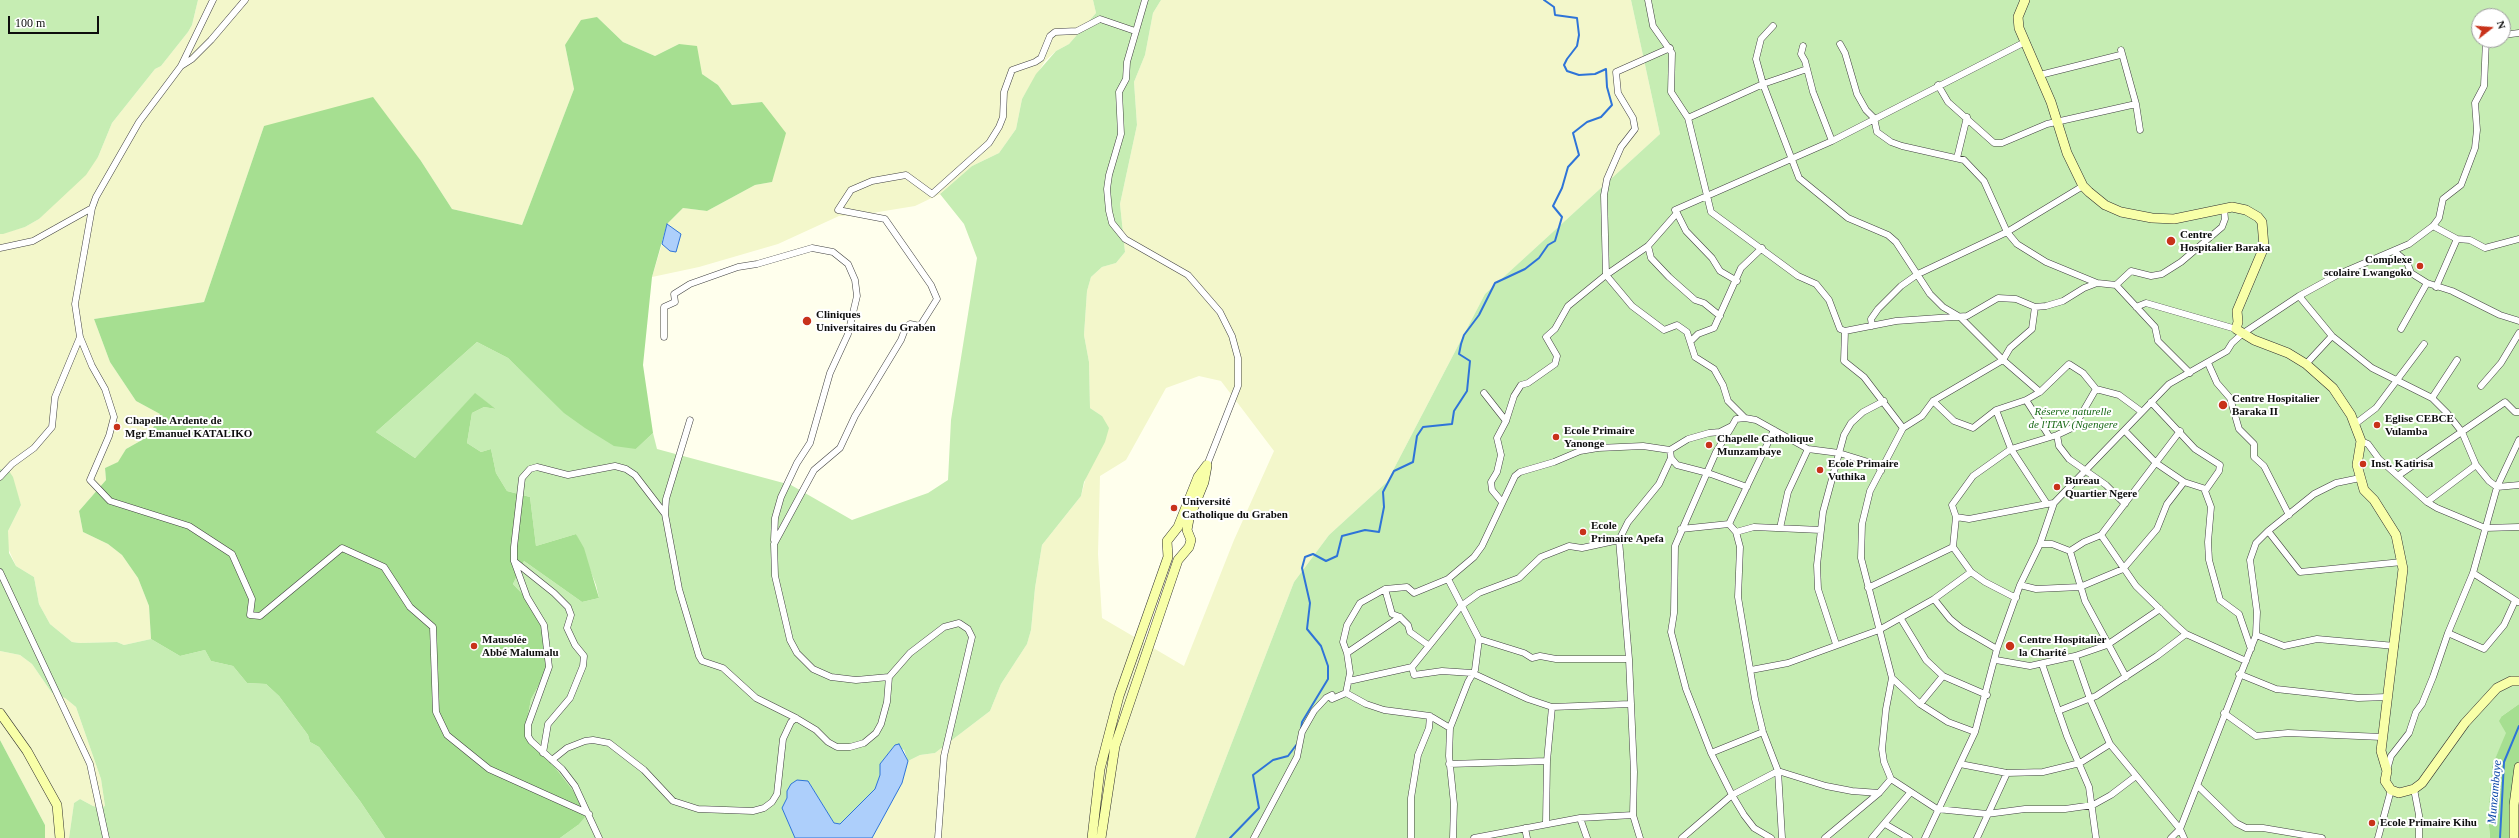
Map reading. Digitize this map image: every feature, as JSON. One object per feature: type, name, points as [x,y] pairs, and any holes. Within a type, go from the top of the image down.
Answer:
[{"type":"street","points":[[213,0],[181,66],[139,122],[96,196],[92,208],[75,304],[80,337],[92,366],[105,389],[114,417],[109,436],[90,480],[110,501],[189,526],[232,554],[252,599],[250,615],[260,616],[342,548],[384,567],[410,607],[433,627],[436,712],[447,735],[490,769],[589,814]]},
{"type":"street","points":[[181,66],[192,59],[211,40],[245,0]]},
{"type":"street","points":[[1092,838],[1105,746],[1139,636],[1168,557],[1167,541],[1182,528],[1238,386],[1238,358],[1232,336],[1220,312],[1188,275],[1126,239],[1112,223],[1109,211],[1107,189],[1109,175],[1121,134],[1119,92],[1126,79],[1127,62],[1145,0]]},
{"type":"street","points":[[1648,0],[1653,26],[1670,48],[1672,53],[1672,92],[1688,118],[1708,194],[1711,212],[1762,248],[1798,276],[1816,284],[1829,300],[1840,329],[1845,332],[1896,321],[1960,317],[1972,313],[1998,298],[2016,300],[2035,307],[2063,301],[2084,288],[2097,283]]},
{"type":"street","points":[[2025,0],[2018,17],[2024,42],[2040,75],[2058,122],[2067,153],[2083,186],[2105,205],[2116,210],[2152,218],[2174,219],[2224,208],[2239,207],[2258,217],[2263,229],[2264,247],[2237,311],[2239,332]]},
{"type":"street","points":[[774,544],[814,470],[840,448],[855,416],[901,340],[906,327],[910,324],[920,326],[937,299],[931,285],[885,219],[838,210],[851,190],[872,181],[906,175],[932,194],[989,143],[1000,127],[1003,117],[1004,92],[1012,70],[1035,62],[1041,58],[1050,36],[1055,32],[1077,31],[1100,19],[1135,31]]},
{"type":"street","points":[[1773,26],[1761,39],[1757,47],[1756,59],[1763,84],[1793,158],[1799,178],[1848,218],[1888,235],[1896,242],[1930,294],[1943,307],[1960,317],[2002,360],[2040,392]]},
{"type":"street","points":[[1737,281],[1720,271],[1712,258],[1686,231],[1675,210],[1685,203],[1832,141],[2024,42]]},
{"type":"street","points":[[1840,44],[1846,53],[1857,94],[1866,110],[1874,118],[1877,132],[1891,142],[1928,153],[1957,158],[1969,164],[1984,181],[2007,232],[2017,244],[2046,262],[2097,283],[2116,285],[2155,327],[2158,341],[2190,373]]},
{"type":"street","points":[[1803,46],[1801,54],[1807,69],[1813,92],[1832,141]]},
{"type":"street","points":[[1670,48],[1616,72],[1618,93],[1633,118],[1635,129],[1621,147],[1607,179],[1604,195],[1606,275],[1632,306],[1648,319],[1664,330],[1677,326],[1687,332],[1695,357],[1714,369],[1723,385],[1728,401],[1745,418]]},
{"type":"street","points":[[1925,838],[1975,732],[1987,695],[1996,660],[1997,649],[2020,586],[2040,544],[2054,503],[2169,384],[2227,351],[2239,332],[2339,274],[2409,244],[2434,226],[2439,218],[2443,199],[2461,185],[2476,148],[2477,130],[2475,103],[2484,86],[2486,48]]},
{"type":"street","points":[[2040,75],[2121,53],[2136,104],[2140,130]]},
{"type":"street","points":[[1688,118],[1763,84],[1807,69]]},
{"type":"street","points":[[1938,85],[1948,102],[1967,117],[1994,143],[2002,143],[2036,127],[2136,104]]},
{"type":"street","points":[[1957,158],[1967,117]]},
{"type":"street","points":[[1872,326],[1872,319],[1878,309],[1900,286],[1918,274],[2007,232],[2083,186]]},
{"type":"street","points":[[0,248],[33,241],[92,208]]},
{"type":"street","points":[[2116,285],[2131,271],[2151,276],[2162,274],[2181,262],[2222,227],[2225,219],[2224,208]]},
{"type":"street","points":[[1502,502],[1492,490],[1491,482],[1497,472],[1501,456],[1497,438],[1506,421],[1514,396],[1521,385],[1555,364],[1557,356],[1546,337],[1555,329],[1568,306],[1606,275],[1648,246],[1677,213]]},
{"type":"street","points":[[2434,226],[2456,239],[2470,240],[2485,248],[2519,239]]},
{"type":"street","points":[[2436,287],[2456,239]]},
{"type":"street","points":[[1648,246],[1651,258],[1670,277],[1695,300],[1704,303],[1720,316]]},
{"type":"street","points":[[664,337],[664,307],[675,302],[674,294],[690,284],[738,267],[757,264],[812,248],[833,252],[848,264],[855,280],[857,296],[848,334],[830,373],[810,443],[797,463],[781,497],[775,518],[775,576],[785,626],[797,653],[812,669],[831,677],[856,680],[889,677]]},
{"type":"street","points":[[1691,342],[1698,334],[1712,330],[1737,281],[1741,268],[1762,248]]},
{"type":"street","points":[[2394,251],[2407,262],[2411,273],[2427,283],[2452,291],[2500,315],[2519,321]]},
{"type":"street","points":[[2401,329],[2427,283]]},
{"type":"street","points":[[2299,296],[2332,336],[2372,368],[2432,398],[2447,412],[2462,432],[2476,465],[2497,488]]},
{"type":"street","points":[[2136,307],[2146,303],[2239,332],[2288,353],[2306,364],[2333,388],[2355,424],[2361,441],[2357,465],[2364,490],[2374,500],[2394,530],[2402,562],[2395,646],[2386,697],[2382,737],[2382,759],[2387,771]]},
{"type":"street","points":[[2035,307],[2032,329],[2010,348],[2002,360],[1933,401],[1922,416],[1903,428],[1870,491],[1862,524],[1861,558],[1892,678],[1886,709],[1882,750],[1884,762],[1891,779],[1910,794],[1938,809],[1987,814],[2025,809],[2066,809],[2093,805],[2111,795],[2136,776]]},
{"type":"street","points":[[1845,332],[1844,361],[1864,377],[1884,401],[1903,428]]},
{"type":"street","points":[[2481,386],[2501,363],[2519,333]]},
{"type":"street","points":[[2306,364],[2332,336]]},
{"type":"street","points":[[0,477],[12,464],[34,448],[52,427],[55,397],[80,337]]},
{"type":"street","points":[[2355,424],[2376,408],[2398,381],[2424,344]]},
{"type":"street","points":[[2432,398],[2457,360]]},
{"type":"street","points":[[2208,363],[2216,383],[2230,398],[2239,429],[2254,444],[2254,457],[2264,466],[2289,515]]},
{"type":"street","points":[[1933,401],[1954,421],[1973,428],[1996,410],[2026,400],[2040,392],[2069,364],[2083,373],[2096,389],[2119,395],[2142,412]]},
{"type":"street","points":[[2016,598],[1985,582],[1971,572],[1953,547],[1956,517],[1952,505],[1962,493],[1967,481],[2011,449],[2049,436],[2057,435],[2074,427],[2096,389]]},
{"type":"street","points":[[1484,393],[1506,421]]},
{"type":"street","points":[[2026,400],[2049,436]]},
{"type":"street","points":[[1836,644],[1818,589],[1817,565],[1827,493],[1844,435],[1851,423],[1864,412],[1884,401]]},
{"type":"street","points":[[2151,402],[2180,431],[2195,449],[2220,465],[2219,471],[2206,489],[2205,496],[2211,507],[2208,542],[2213,577],[2220,600],[2239,614],[2251,649]]},
{"type":"street","points":[[2398,475],[2505,402],[2515,412],[2519,412]]},
{"type":"street","points":[[1996,410],[2011,449],[2047,504]]},
{"type":"street","points":[[1771,838],[1754,828],[1732,795],[1711,753],[1686,689],[1671,632],[1675,600],[1673,553],[1681,529],[1708,473],[1716,452],[1736,419],[1745,418],[1756,420],[1808,449],[1839,453],[1878,465],[1881,471]]},
{"type":"street","points":[[690,420],[666,499],[665,514],[679,589],[699,656],[709,664],[723,668],[756,698],[796,718],[837,747],[850,747],[864,743],[876,733],[881,724],[887,702],[889,677],[910,653],[944,627],[959,623],[968,629],[972,637],[944,756],[938,838]]},
{"type":"street","points":[[1346,693],[1349,681],[1347,653],[1343,642],[1346,631],[1360,603],[1385,589],[1407,587],[1414,593],[1448,578],[1474,557],[1482,546],[1515,476],[1520,472],[1554,462],[1580,452],[1643,446],[1670,450],[1688,439],[1709,433],[1720,432],[1732,426]]},
{"type":"street","points":[[1729,524],[1774,430]]},
{"type":"street","points":[[2125,431],[2156,463],[2184,482],[2206,489]]},
{"type":"street","points":[[2070,551],[2084,542],[2101,535],[2180,431]]},
{"type":"street","points":[[2057,435],[2059,446],[2065,455],[2085,472],[2106,485],[2125,504]]},
{"type":"street","points":[[2519,440],[2497,488],[2473,573],[2448,633],[2422,704],[2416,712],[2409,733],[2391,756],[2386,781],[2391,790],[2399,793],[2414,789],[2422,783],[2466,723],[2497,688],[2511,681],[2519,681]]},
{"type":"street","points":[[2361,441],[2368,444],[2379,459],[2427,502],[2454,516],[2485,528],[2518,529]]},
{"type":"street","points":[[1780,528],[1788,492],[1808,449]]},
{"type":"street","points":[[1670,450],[1671,458],[1677,466],[1708,473],[1746,487]]},
{"type":"street","points":[[1640,838],[1633,815],[1634,772],[1629,659],[1619,540],[1628,522],[1659,484],[1671,458]]},
{"type":"street","points":[[2427,502],[2476,465]]},
{"type":"street","points":[[599,838],[575,786],[552,760],[531,741],[528,725],[550,667],[544,625],[524,591],[514,561],[522,478],[530,469],[550,469],[568,475],[615,466],[626,469],[635,475],[665,514]]},
{"type":"street","points":[[2172,838],[2180,829],[2198,786],[2224,713],[2256,634],[2257,612],[2250,560],[2256,543],[2268,531],[2307,499],[2323,489],[2360,478]]},
{"type":"street","points":[[2020,586],[2036,588],[2080,587],[2123,569],[2157,529],[2166,504],[2184,482]]},
{"type":"street","points":[[2497,488],[2519,485]]},
{"type":"street","points":[[1956,517],[1969,519],[2054,503]]},
{"type":"street","points":[[1681,529],[1729,524]]},
{"type":"street","points":[[1729,524],[1736,532],[1740,547],[1738,597],[1762,732],[1778,771],[1782,838]]},
{"type":"street","points":[[1736,532],[1754,527],[1821,530]]},
{"type":"street","points":[[1101,838],[1115,746],[1178,560],[1189,547],[1191,540],[1182,528]]},
{"type":"street","points":[[2268,531],[2300,572],[2402,562]]},
{"type":"street","points":[[2101,535],[2136,586],[2186,634],[2246,661]]},
{"type":"street","points":[[1349,681],[1412,667],[1423,656],[1428,645],[1461,606],[1480,593],[1519,578],[1540,558],[1553,551],[1569,546],[1582,548],[1619,540]]},
{"type":"street","points":[[2040,544],[2052,544],[2070,551]]},
{"type":"street","points":[[1868,588],[1953,547]]},
{"type":"street","points":[[2070,551],[2080,587],[2107,645],[2126,677]]},
{"type":"street","points":[[1168,557],[1178,560]]},
{"type":"street","points":[[514,561],[558,596],[568,607],[571,615],[567,628],[575,645],[584,656],[583,666],[570,698],[548,724],[543,753]]},
{"type":"street","points":[[0,572],[90,764],[106,838]]},
{"type":"street","points":[[1751,670],[1788,663],[1836,644],[1879,630],[1901,619],[1934,599],[1971,572]]},
{"type":"street","points":[[2448,633],[2484,649],[2504,625],[2517,602],[2473,573]]},
{"type":"street","points":[[1448,578],[1479,639],[1475,670],[1472,673],[1450,728],[1450,764],[1454,804],[1453,838]]},
{"type":"street","points":[[1385,589],[1392,614],[1400,617],[1408,625],[1410,632],[1428,645]]},
{"type":"street","points":[[1934,599],[1950,619],[1961,628],[1997,649]]},
{"type":"street","points":[[1996,660],[2030,666],[2075,656],[2107,645],[2160,609]]},
{"type":"street","points":[[1347,653],[1400,617]]},
{"type":"street","points":[[1901,619],[1926,660],[1942,676],[1987,695]]},
{"type":"street","points":[[2058,711],[2090,699],[2126,677],[2186,634]]},
{"type":"street","points":[[2256,634],[2284,646],[2317,639],[2395,646]]},
{"type":"street","points":[[1479,639],[1524,653],[1532,658],[1540,656],[1556,659],[1629,659]]},
{"type":"street","points":[[2075,656],[2090,699],[2110,744],[2180,829],[2184,838]]},
{"type":"street","points":[[2042,664],[2058,711],[2080,763],[2093,805],[2096,838]]},
{"type":"street","points":[[1412,667],[1414,676],[1442,672],[1472,673],[1528,699],[1552,707],[1630,704]]},
{"type":"street","points":[[2239,674],[2276,689],[2358,698],[2386,697]]},
{"type":"street","points":[[1920,704],[1942,676]]},
{"type":"street","points":[[1892,678],[1920,704],[1948,722],[1975,732]]},
{"type":"street","points":[[1346,693],[1366,704],[1384,710],[1430,716],[1450,728]]},
{"type":"street","points":[[1254,838],[1297,757],[1302,732],[1314,711],[1326,698],[1332,695],[1332,699],[1346,693]]},
{"type":"street","points":[[1546,823],[1547,761],[1552,707]]},
{"type":"street","points":[[0,713],[27,751],[57,805],[60,838]]},
{"type":"street","points":[[2224,713],[2256,736],[2288,733],[2382,737]]},
{"type":"street","points":[[1411,838],[1411,798],[1418,755],[1428,728],[1430,716]]},
{"type":"street","points":[[552,760],[567,748],[585,740],[593,740],[609,744],[644,770],[672,800],[698,809],[753,811],[764,808],[772,802],[777,794],[783,739],[789,730],[791,722],[796,718]]},
{"type":"street","points":[[1711,753],[1762,732]]},
{"type":"street","points":[[1960,764],[2007,773],[2043,772],[2080,763],[2110,744]]},
{"type":"street","points":[[1450,764],[1547,761]]},
{"type":"street","points":[[2514,838],[2514,805],[2519,767]]},
{"type":"street","points":[[1682,838],[1732,795],[1778,771],[1826,786],[1852,791],[1879,793]]},
{"type":"street","points":[[1977,838],[2007,773]]},
{"type":"street","points":[[1825,838],[1879,793],[1891,779]]},
{"type":"street","points":[[2198,786],[2236,823],[2246,828],[2262,828],[2322,838]]},
{"type":"street","points":[[2414,789],[2419,815],[2419,838]]},
{"type":"street","points":[[2378,838],[2391,790]]},
{"type":"street","points":[[1872,838],[1910,794]]},
{"type":"street","points":[[1474,838],[1546,823],[1580,818],[1633,815]]},
{"type":"street","points":[[1580,818],[1587,838]]},
{"type":"street","points":[[1885,824],[1909,838]]},
{"type":"street","points":[[1525,828],[1527,838]]},
{"type":"green space","points":[[0,0],[198,0],[192,25],[188,32],[161,66],[155,69],[112,123],[98,157],[86,175],[39,219],[25,227],[3,234],[0,234]]},
{"type":"green space","points":[[198,0],[1093,0],[1096,13],[1069,44],[1056,51],[1045,61],[1022,99],[1016,129],[999,153],[972,166],[940,194],[915,206],[860,215],[839,216],[778,244],[699,267],[652,277],[662,244],[670,251],[676,251],[680,234],[667,224],[683,208],[707,211],[755,185],[772,182],[762,102],[732,105],[718,85],[702,74],[679,44],[655,56],[623,42],[597,17],[565,45],[574,89],[522,225],[452,209],[421,161],[264,126],[204,302],[94,319],[110,362],[136,401],[160,414],[149,436],[126,449],[119,462],[105,468],[106,480],[79,511],[83,532],[108,544],[122,555],[138,578],[149,606],[151,639],[124,645],[117,642],[72,642],[50,624],[39,604],[34,577],[16,566],[7,546],[8,531],[21,505],[9,471],[0,469],[0,234],[25,227],[39,219],[98,157],[112,123],[155,69],[161,66],[188,32],[192,25]]},
{"type":"green space","points":[[1093,0],[1161,0],[1153,13],[1145,55],[1134,82],[1137,125],[1120,204],[1125,252],[1116,263],[1102,267],[1091,277],[1087,291],[1084,335],[1089,362],[1090,408],[1102,416],[1109,428],[1105,442],[1084,482],[1081,496],[1042,545],[1035,588],[1031,630],[1027,644],[1001,684],[990,711],[935,753],[920,755],[908,761],[904,750],[895,745],[880,764],[880,775],[875,789],[840,824],[834,823],[810,784],[787,791],[787,798],[782,808],[795,838],[560,838],[578,825],[575,793],[554,766],[535,748],[526,726],[531,699],[548,669],[530,602],[513,584],[524,561],[582,602],[599,598],[596,585],[576,534],[536,546],[530,497],[507,491],[496,473],[491,449],[481,452],[467,443],[472,413],[484,407],[496,409],[475,394],[415,458],[376,432],[477,342],[508,358],[534,383],[636,449],[653,433],[657,449],[791,485],[852,520],[928,493],[948,480],[951,420],[977,258],[964,224],[940,194],[972,166],[999,153],[1016,129],[1022,99],[1036,74],[1056,51],[1069,44],[1096,13]]},
{"type":"green space","points":[[1161,0],[1631,0],[1660,134],[1485,294],[1387,482],[1329,535],[1294,582],[1195,838],[872,838],[902,783],[908,761],[920,755],[935,753],[990,711],[1001,684],[1027,644],[1031,630],[1035,588],[1042,545],[1081,496],[1102,416],[1090,408],[1089,362],[1084,335],[1087,291],[1091,277],[1102,267],[1116,263],[1125,252],[1120,204],[1137,125],[1134,82],[1145,55],[1153,13]],"holes":[[[1199,376],[1221,381],[1274,451],[1234,540],[1184,666],[1102,618],[1098,554],[1100,476],[1126,460],[1166,388]]]},
{"type":"green space","name":"Réserve naturelle de l'ITAV (Ngengere","points":[[1631,0],[2519,0],[2519,704],[2502,716],[2507,733],[2492,766],[2488,815],[2490,838],[1195,838],[1294,582],[1329,535],[1387,482],[1485,294],[1660,134]]},
{"type":"green space","points":[[597,17],[623,42],[655,56],[679,44],[697,46],[702,74],[718,85],[732,105],[762,102],[786,133],[772,182],[755,185],[707,211],[683,208],[667,224],[652,277],[643,365],[653,433],[636,449],[614,446],[585,428],[564,413],[508,358],[477,342],[376,432],[415,458],[475,393],[496,409],[484,407],[472,413],[467,443],[481,452],[491,449],[496,473],[507,491],[530,497],[536,546],[576,534],[584,548],[599,598],[582,602],[524,561],[513,584],[530,602],[544,625],[548,669],[531,699],[526,726],[535,748],[554,766],[575,793],[585,817],[578,825],[560,838],[385,838],[360,801],[319,747],[310,742],[308,735],[279,696],[266,684],[247,683],[233,666],[211,661],[205,650],[180,656],[151,639],[149,606],[138,578],[122,555],[108,544],[83,532],[79,511],[106,480],[105,468],[118,462],[126,449],[149,436],[160,414],[136,401],[110,362],[94,319],[204,302],[264,126],[373,97],[421,161],[452,209],[522,225],[574,89],[565,45],[581,20]]},
{"type":"green space","points":[[0,469],[9,471],[13,477],[21,505],[8,531],[9,553],[16,566],[34,577],[39,604],[50,624],[72,642],[117,642],[124,645],[151,639],[180,656],[205,650],[211,661],[233,666],[247,683],[266,684],[279,696],[308,735],[310,742],[319,747],[360,801],[385,838],[69,838],[74,803],[80,799],[100,808],[105,806],[101,779],[76,707],[65,698],[52,693],[32,664],[20,655],[0,651]]},
{"type":"green space","points":[[0,651],[20,655],[32,664],[52,693],[65,698],[76,707],[101,779],[105,806],[100,808],[80,799],[74,803],[69,838],[45,838],[45,825],[0,740]]},
{"type":"green space","points":[[2519,704],[2519,838],[2490,838],[2488,815],[2492,766],[2506,733],[2499,721],[2502,716]]},
{"type":"green space","points":[[0,740],[45,825],[45,838],[0,838]]},
{"type":"water","points":[[667,224],[681,234],[676,252],[670,251],[662,244]]},
{"type":"water","points":[[899,744],[908,761],[902,783],[872,838],[795,838],[782,808],[787,798],[787,791],[791,784],[797,780],[808,781],[834,823],[840,824],[875,789],[880,775],[880,764],[895,745]]},
{"type":"waterway","points":[[1301,730],[1302,722],[1328,679],[1328,666],[1321,646],[1307,629],[1310,603],[1302,568],[1305,557],[1313,554],[1326,561],[1337,556],[1342,536],[1365,530],[1379,532],[1384,507],[1383,492],[1394,471],[1413,462],[1417,436],[1423,427],[1452,424],[1454,411],[1467,391],[1470,361],[1459,354],[1461,344],[1464,335],[1479,315],[1495,283],[1525,269],[1539,258],[1548,245],[1555,241],[1562,217],[1553,206],[1562,188],[1568,167],[1579,155],[1573,133],[1587,122],[1601,117],[1612,105],[1607,87],[1606,69],[1595,74],[1579,75],[1567,71],[1564,65],[1577,46],[1579,35],[1577,18],[1555,15],[1554,7],[1544,0]]},
{"type":"waterway","name":"Munzambaye","points":[[2500,838],[2504,762],[2519,726]]},
{"type":"waterway","points":[[1230,838],[1259,808],[1253,775],[1273,760],[1288,756],[1297,744]]},
{"type":"place","name":"Centre Hospitalier Baraka","points":[[2171,241]]},
{"type":"place","name":"Complexe scolaire Lwangoko","points":[[2420,266]]},
{"type":"place","name":"Cliniques Universitaires du Graben","points":[[807,321]]},
{"type":"place","name":"Centre Hospitalier Baraka II","points":[[2223,405]]},
{"type":"place","name":"Eglise CEBCE Vulamba","points":[[2377,425]]},
{"type":"place","name":"Chapelle Ardente de Mgr Emanuel KATALIKO","points":[[117,427]]},
{"type":"place","name":"Ecole Primaire Yanonge","points":[[1556,437]]},
{"type":"place","name":"Chapelle Catholique Munzambaye","points":[[1709,445]]},
{"type":"place","name":"Inst. Katirisa","points":[[2363,464]]},
{"type":"place","name":"Ecole Primaire Vuthika","points":[[1820,470]]},
{"type":"place","name":"Bureau Quartier Ngere","points":[[2057,487]]},
{"type":"place","name":"Université Catholique du Graben","points":[[1174,508]]},
{"type":"place","name":"Ecole Primaire Apefa","points":[[1583,532]]},
{"type":"place","name":"Mausolée Abbé Malumalu","points":[[474,646]]},
{"type":"place","name":"Centre Hospitalier la Charité","points":[[2010,646]]},
{"type":"place","name":"Ecole Primaire Kihu","points":[[2372,823]]}]
